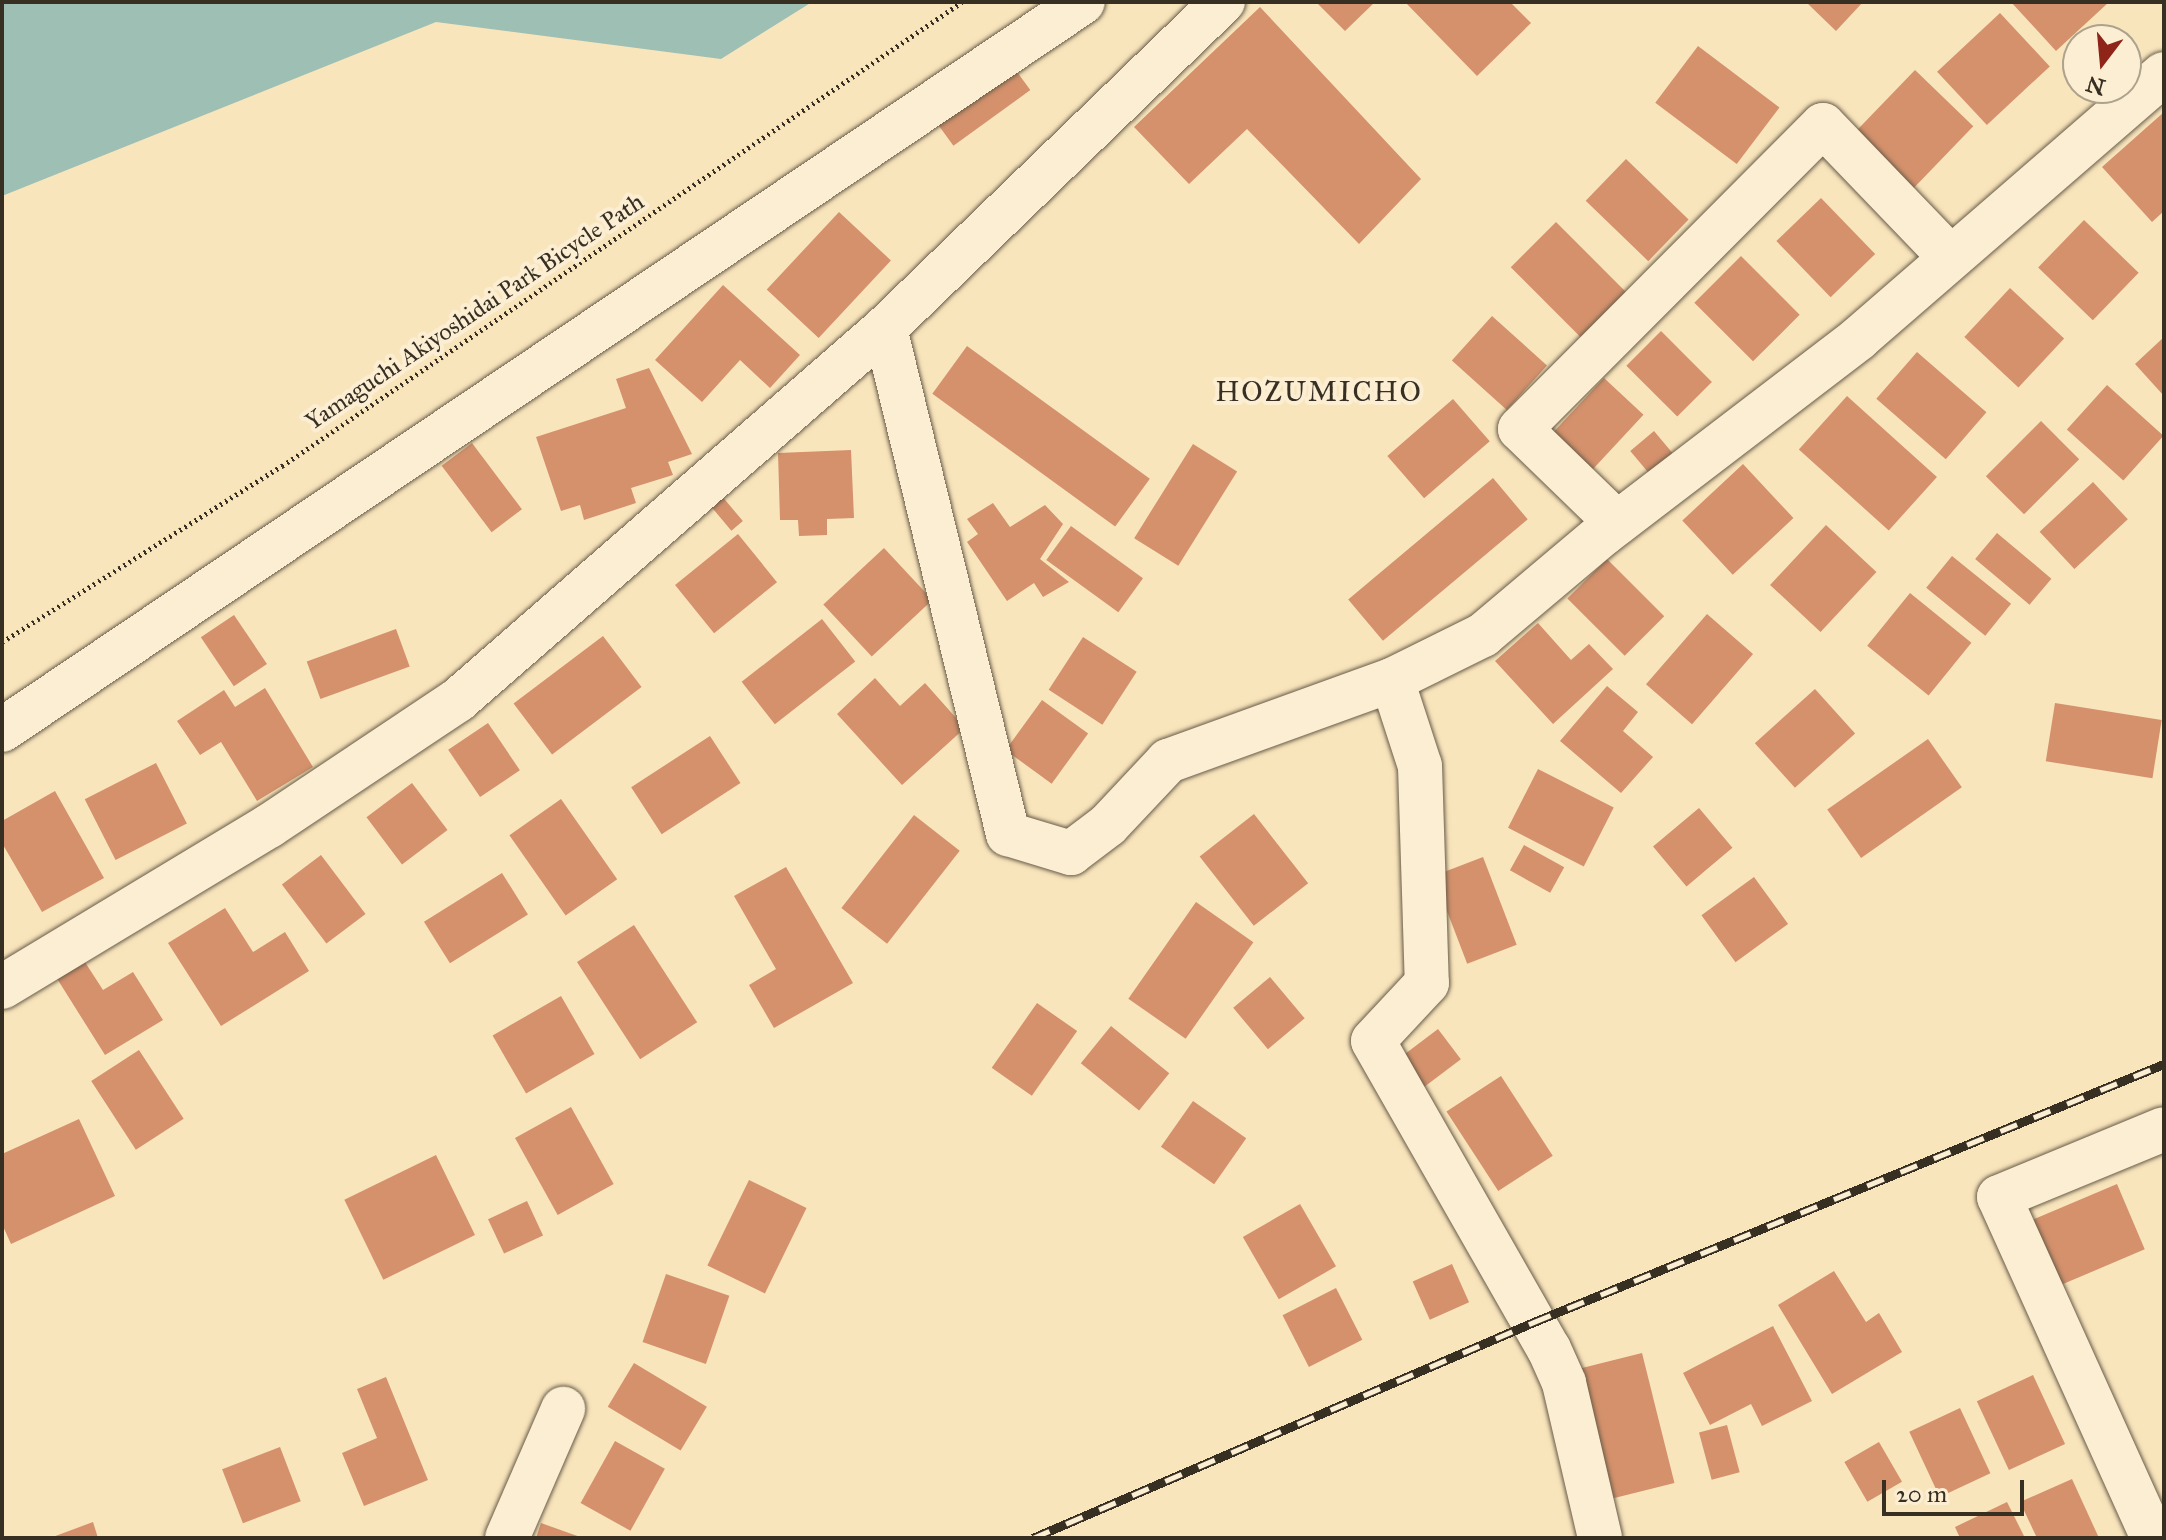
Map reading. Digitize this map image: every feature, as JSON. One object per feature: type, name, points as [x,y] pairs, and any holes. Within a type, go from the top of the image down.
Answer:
[{"type":"street","points":[[2,730],[1083,2]]},
{"type":"street","points":[[2,987],[269,826],[458,700],[885,328],[1223,2]]},
{"type":"street","points":[[885,328],[1008,834],[1071,853],[1108,825],[1168,761],[1392,680],[1483,635],[1617,523],[1859,338],[1949,256],[2164,74]]},
{"type":"street","points":[[1617,523],[1520,429],[1823,125],[1949,256]]},
{"type":"street","points":[[1392,680],[1420,766],[1427,983],[1373,1041],[1559,1372],[1600,1538]]},
{"type":"street","points":[[2153,1538],[1999,1197],[2164,1129]]},
{"type":"street","points":[[507,1538],[563,1409]]},
{"type":"path","name":"Yamaguchi Akiyoshidai Park Bicycle Path","points":[[2,642],[282,466],[962,2]]},
{"type":"water","points":[[2,2],[812,2],[721,59],[436,22],[2,196]]},
{"type":"building","points":[[1316,2],[1375,2],[1345,31]]},
{"type":"building","points":[[1405,2],[1510,2],[1531,23],[1477,76]]},
{"type":"building","points":[[1806,2],[1863,2],[1836,31]]},
{"type":"building","points":[[2011,2],[2109,2],[2085,24],[2062,24],[2062,45],[2056,51]]},
{"type":"building","points":[[1260,7],[1421,179],[1359,244],[1247,129],[1189,184],[1134,127]]},
{"type":"building","points":[[2000,13],[2050,66],[1987,125],[1937,72]]},
{"type":"building","points":[[1698,46],[1779,107],[1737,164],[1655,103]]},
{"type":"building","points":[[1015,69],[1030,90],[953,146],[938,125]]},
{"type":"building","points":[[1915,70],[1973,126],[1909,193],[1850,137]]},
{"type":"building","points":[[2164,112],[2164,211],[2152,222],[2102,167]]},
{"type":"building","points":[[1626,159],[1689,219],[1648,261],[1586,201]]},
{"type":"building","points":[[1821,198],[1875,254],[1831,297],[1776,241]]},
{"type":"building","points":[[839,212],[891,260],[819,338],[767,290]]},
{"type":"building","points":[[2084,220],[2139,273],[2093,320],[2038,267]]},
{"type":"building","points":[[1556,222],[1627,293],[1582,339],[1511,267]]},
{"type":"building","points":[[1741,256],[1800,315],[1753,361],[1694,303]]},
{"type":"building","points":[[723,285],[800,355],[770,388],[740,360],[702,402],[655,360]]},
{"type":"building","points":[[2010,288],[2064,338],[2018,387],[1964,337]]},
{"type":"building","points":[[1492,316],[1547,366],[1507,410],[1452,361]]},
{"type":"building","points":[[1661,331],[1712,382],[1677,417],[1626,366]]},
{"type":"building","points":[[2164,337],[2164,396],[2135,364]]},
{"type":"building","points":[[967,346],[1150,479],[1115,527],[932,394]]},
{"type":"building","points":[[1917,352],[1986,412],[1946,459],[1876,399]]},
{"type":"building","points":[[649,368],[692,454],[668,462],[673,475],[631,488],[636,503],[584,520],[580,505],[561,511],[536,437],[626,408],[616,379]]},
{"type":"building","points":[[1604,378],[1643,415],[1592,470],[1552,434]]},
{"type":"building","points":[[2107,385],[2163,436],[2123,480],[2067,430]]},
{"type":"building","points":[[1847,396],[1937,477],[1889,530],[1799,450]]},
{"type":"building","points":[[1453,399],[1490,441],[1424,498],[1387,456]]},
{"type":"building","points":[[2041,421],[2079,459],[2024,514],[1986,476]]},
{"type":"building","points":[[1654,431],[1674,455],[1650,475],[1630,451]]},
{"type":"building","points":[[472,443],[522,509],[492,532],[442,466]]},
{"type":"building","points":[[1193,444],[1237,472],[1178,566],[1134,538]]},
{"type":"building","points":[[851,450],[854,518],[827,519],[827,535],[799,536],[798,520],[780,520],[778,453]]},
{"type":"building","points":[[1743,464],[1793,518],[1733,575],[1682,521]]},
{"type":"building","points":[[1493,478],[1528,519],[1383,641],[1348,599]]},
{"type":"building","points":[[2093,482],[2128,519],[2074,569],[2040,532]]},
{"type":"building","points":[[721,495],[743,521],[731,531],[710,505]]},
{"type":"building","points":[[993,503],[1010,527],[1045,505],[1063,524],[1040,559],[1069,582],[1043,597],[1034,583],[1007,601],[967,542],[978,534],[967,519]]},
{"type":"building","points":[[1826,525],[1876,572],[1821,632],[1770,585]]},
{"type":"building","points":[[1071,526],[1143,578],[1118,612],[1046,560]]},
{"type":"building","points":[[1997,533],[2051,579],[2030,605],[1975,559]]},
{"type":"building","points":[[738,534],[777,582],[714,633],[675,585]]},
{"type":"building","points":[[884,548],[932,600],[872,657],[823,605]]},
{"type":"building","points":[[1952,556],[2011,604],[1985,636],[1926,588]]},
{"type":"building","points":[[1607,559],[1664,616],[1625,656],[1567,599]]},
{"type":"building","points":[[1910,593],[1971,643],[1929,696],[1867,646]]},
{"type":"building","points":[[1707,614],[1753,654],[1692,724],[1646,684]]},
{"type":"building","points":[[234,615],[267,664],[234,686],[201,637]]},
{"type":"building","points":[[822,619],[855,662],[775,724],[742,682]]},
{"type":"building","points":[[1538,623],[1571,660],[1589,644],[1613,669],[1553,724],[1495,661]]},
{"type":"building","points":[[396,629],[410,667],[320,699],[307,661]]},
{"type":"building","points":[[603,636],[642,687],[552,755],[514,703]]},
{"type":"building","points":[[1083,637],[1137,672],[1102,725],[1049,690]]},
{"type":"building","points":[[875,678],[900,706],[925,683],[965,728],[902,785],[837,714]]},
{"type":"building","points":[[1607,686],[1638,712],[1623,731],[1653,757],[1621,793],[1560,741]]},
{"type":"building","points":[[265,688],[313,767],[257,801],[221,742],[200,755],[177,721],[224,690],[235,707]]},
{"type":"building","points":[[1815,689],[1855,734],[1795,788],[1755,743]]},
{"type":"building","points":[[1042,700],[1088,734],[1052,784],[1006,750]]},
{"type":"building","points":[[2055,703],[2162,720],[2152,778],[2046,761]]},
{"type":"building","points":[[488,723],[520,770],[480,797],[448,750]]},
{"type":"building","points":[[710,736],[740,783],[662,834],[631,787]]},
{"type":"building","points":[[1928,739],[1962,787],[1861,858],[1827,810]]},
{"type":"building","points":[[156,763],[187,824],[116,860],[85,799]]},
{"type":"building","points":[[1538,769],[1614,808],[1584,866],[1508,828]]},
{"type":"building","points":[[412,783],[448,830],[402,864],[366,817]]},
{"type":"building","points":[[55,791],[104,878],[42,912],[2,843],[2,821]]},
{"type":"building","points":[[561,799],[617,879],[566,915],[509,835]]},
{"type":"building","points":[[1699,808],[1732,848],[1686,886],[1653,847]]},
{"type":"building","points":[[1254,814],[1308,883],[1254,926],[1200,856]]},
{"type":"building","points":[[914,815],[960,851],[887,944],[841,908]]},
{"type":"building","points":[[1524,845],[1564,867],[1550,893],[1510,870]]},
{"type":"building","points":[[321,855],[366,914],[326,944],[282,884]]},
{"type":"building","points":[[1483,857],[1517,945],[1467,964],[1434,876]]},
{"type":"building","points":[[786,867],[853,983],[774,1028],[749,985],[776,969],[734,896]]},
{"type":"building","points":[[502,873],[528,915],[450,963],[424,922]]},
{"type":"building","points":[[1754,877],[1788,924],[1736,962],[1701,915]]},
{"type":"building","points":[[1196,902],[1253,942],[1186,1039],[1128,999]]},
{"type":"building","points":[[225,908],[253,952],[285,932],[309,971],[221,1026],[168,943]]},
{"type":"building","points":[[634,925],[697,1022],[640,1059],[577,962]]},
{"type":"building","points":[[83,959],[103,990],[133,972],[163,1020],[105,1055],[56,977]]},
{"type":"building","points":[[1270,977],[1305,1018],[1268,1049],[1233,1008]]},
{"type":"building","points":[[561,996],[594,1054],[526,1094],[493,1036]]},
{"type":"building","points":[[1037,1003],[1077,1031],[1032,1096],[992,1068]]},
{"type":"building","points":[[1111,1026],[1169,1073],[1139,1111],[1081,1063]]},
{"type":"building","points":[[1438,1029],[1461,1059],[1424,1087],[1401,1057]]},
{"type":"building","points":[[139,1050],[184,1119],[136,1150],[91,1081]]},
{"type":"building","points":[[1501,1076],[1553,1156],[1498,1191],[1446,1111]]},
{"type":"building","points":[[1193,1101],[1246,1138],[1214,1184],[1161,1147]]},
{"type":"building","points":[[571,1107],[614,1184],[558,1215],[515,1138]]},
{"type":"building","points":[[79,1119],[115,1196],[11,1244],[2,1224],[2,1154]]},
{"type":"building","points":[[436,1155],[475,1235],[383,1280],[344,1200]]},
{"type":"building","points":[[749,1180],[807,1208],[765,1293],[707,1265]]},
{"type":"building","points":[[2117,1184],[2145,1249],[2052,1289],[2024,1223]]},
{"type":"building","points":[[527,1201],[543,1235],[504,1254],[488,1219]]},
{"type":"building","points":[[1300,1204],[1336,1266],[1279,1299],[1243,1237]]},
{"type":"building","points":[[1452,1264],[1469,1302],[1430,1320],[1413,1281]]},
{"type":"building","points":[[1834,1271],[1866,1322],[1879,1313],[1902,1352],[1832,1394],[1778,1305]]},
{"type":"building","points":[[666,1274],[729,1296],[706,1364],[643,1342]]},
{"type":"building","points":[[1336,1288],[1362,1340],[1309,1367],[1283,1315]]},
{"type":"building","points":[[1773,1326],[1812,1401],[1762,1426],[1751,1404],[1710,1425],[1683,1373]]},
{"type":"building","points":[[1642,1353],[1674,1483],[1607,1500],[1575,1370]]},
{"type":"building","points":[[634,1363],[707,1407],[681,1450],[608,1407]]},
{"type":"building","points":[[2033,1375],[2065,1444],[2009,1470],[1977,1401]]},
{"type":"building","points":[[386,1377],[428,1480],[364,1506],[342,1453],[377,1438],[357,1389]]},
{"type":"building","points":[[1960,1408],[1990,1473],[1940,1497],[1909,1432]]},
{"type":"building","points":[[1727,1425],[1740,1472],[1712,1480],[1699,1433]]},
{"type":"building","points":[[615,1441],[665,1469],[630,1531],[581,1503]]},
{"type":"building","points":[[1879,1442],[1902,1482],[1867,1502],[1844,1462]]},
{"type":"building","points":[[280,1447],[301,1501],[243,1523],[222,1469]]},
{"type":"building","points":[[2072,1479],[2099,1538],[2037,1538],[2020,1502]]},
{"type":"building","points":[[2007,1502],[2025,1538],[1960,1538],[1955,1527]]},
{"type":"building","points":[[93,1522],[98,1538],[50,1538]]},
{"type":"building","points":[[541,1523],[583,1538],[536,1538]]},
{"type":"railway","points":[[1033,1538],[1534,1322],[2164,1064]]},
{"type":"district","name":"HOZUMICHO","points":[[1319,392]]}]
